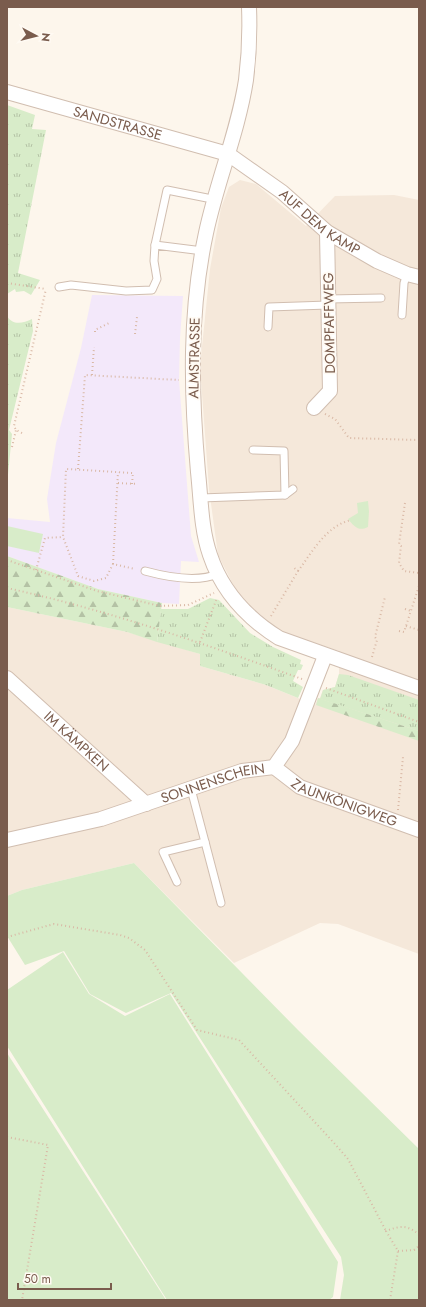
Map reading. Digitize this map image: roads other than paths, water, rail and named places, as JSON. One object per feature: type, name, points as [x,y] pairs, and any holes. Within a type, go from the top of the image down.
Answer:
[{"type":"street","name":"ALMSTRASSE","points":[[250,7],[250,40],[246,82],[228,154],[218,183],[203,251],[195,310],[192,368],[200,498],[204,532],[210,555],[225,587],[243,611],[263,628],[278,638],[325,656]]},
{"type":"street","name":"SANDSTRASSE","points":[[7,92],[228,154]]},
{"type":"street","name":"AUF DEM KAMP","points":[[228,154],[282,192],[327,232],[377,261],[413,276]]},
{"type":"street","name":"DOMPFAFFWEG","points":[[314,408],[330,391],[327,232]]},
{"type":"street","points":[[325,656],[419,688]]},
{"type":"street","name":"SONNENSCHEIN","points":[[7,840],[101,819],[242,771],[274,767],[292,741],[325,656]]},
{"type":"street","name":"IM KÄMPKEN","points":[[7,678],[146,804]]},
{"type":"street","name":"ZAUNKÖNIGWEG","points":[[274,767],[300,786],[419,830]]},
{"type":"lane","points":[[59,287],[71,286],[126,291],[152,290],[158,278],[154,261],[155,245],[167,190],[207,198]]},
{"type":"lane","points":[[155,245],[203,251]]},
{"type":"lane","points":[[402,315],[404,283],[413,276]]},
{"type":"lane","points":[[268,327],[269,307],[381,298]]},
{"type":"lane","points":[[253,450],[284,451],[285,495]]},
{"type":"lane","points":[[200,498],[285,495],[293,488]]},
{"type":"lane","points":[[144,570],[161,576],[207,578],[218,574]]},
{"type":"lane","points":[[191,789],[221,903]]},
{"type":"lane","points":[[176,882],[163,852],[205,842]]}]
